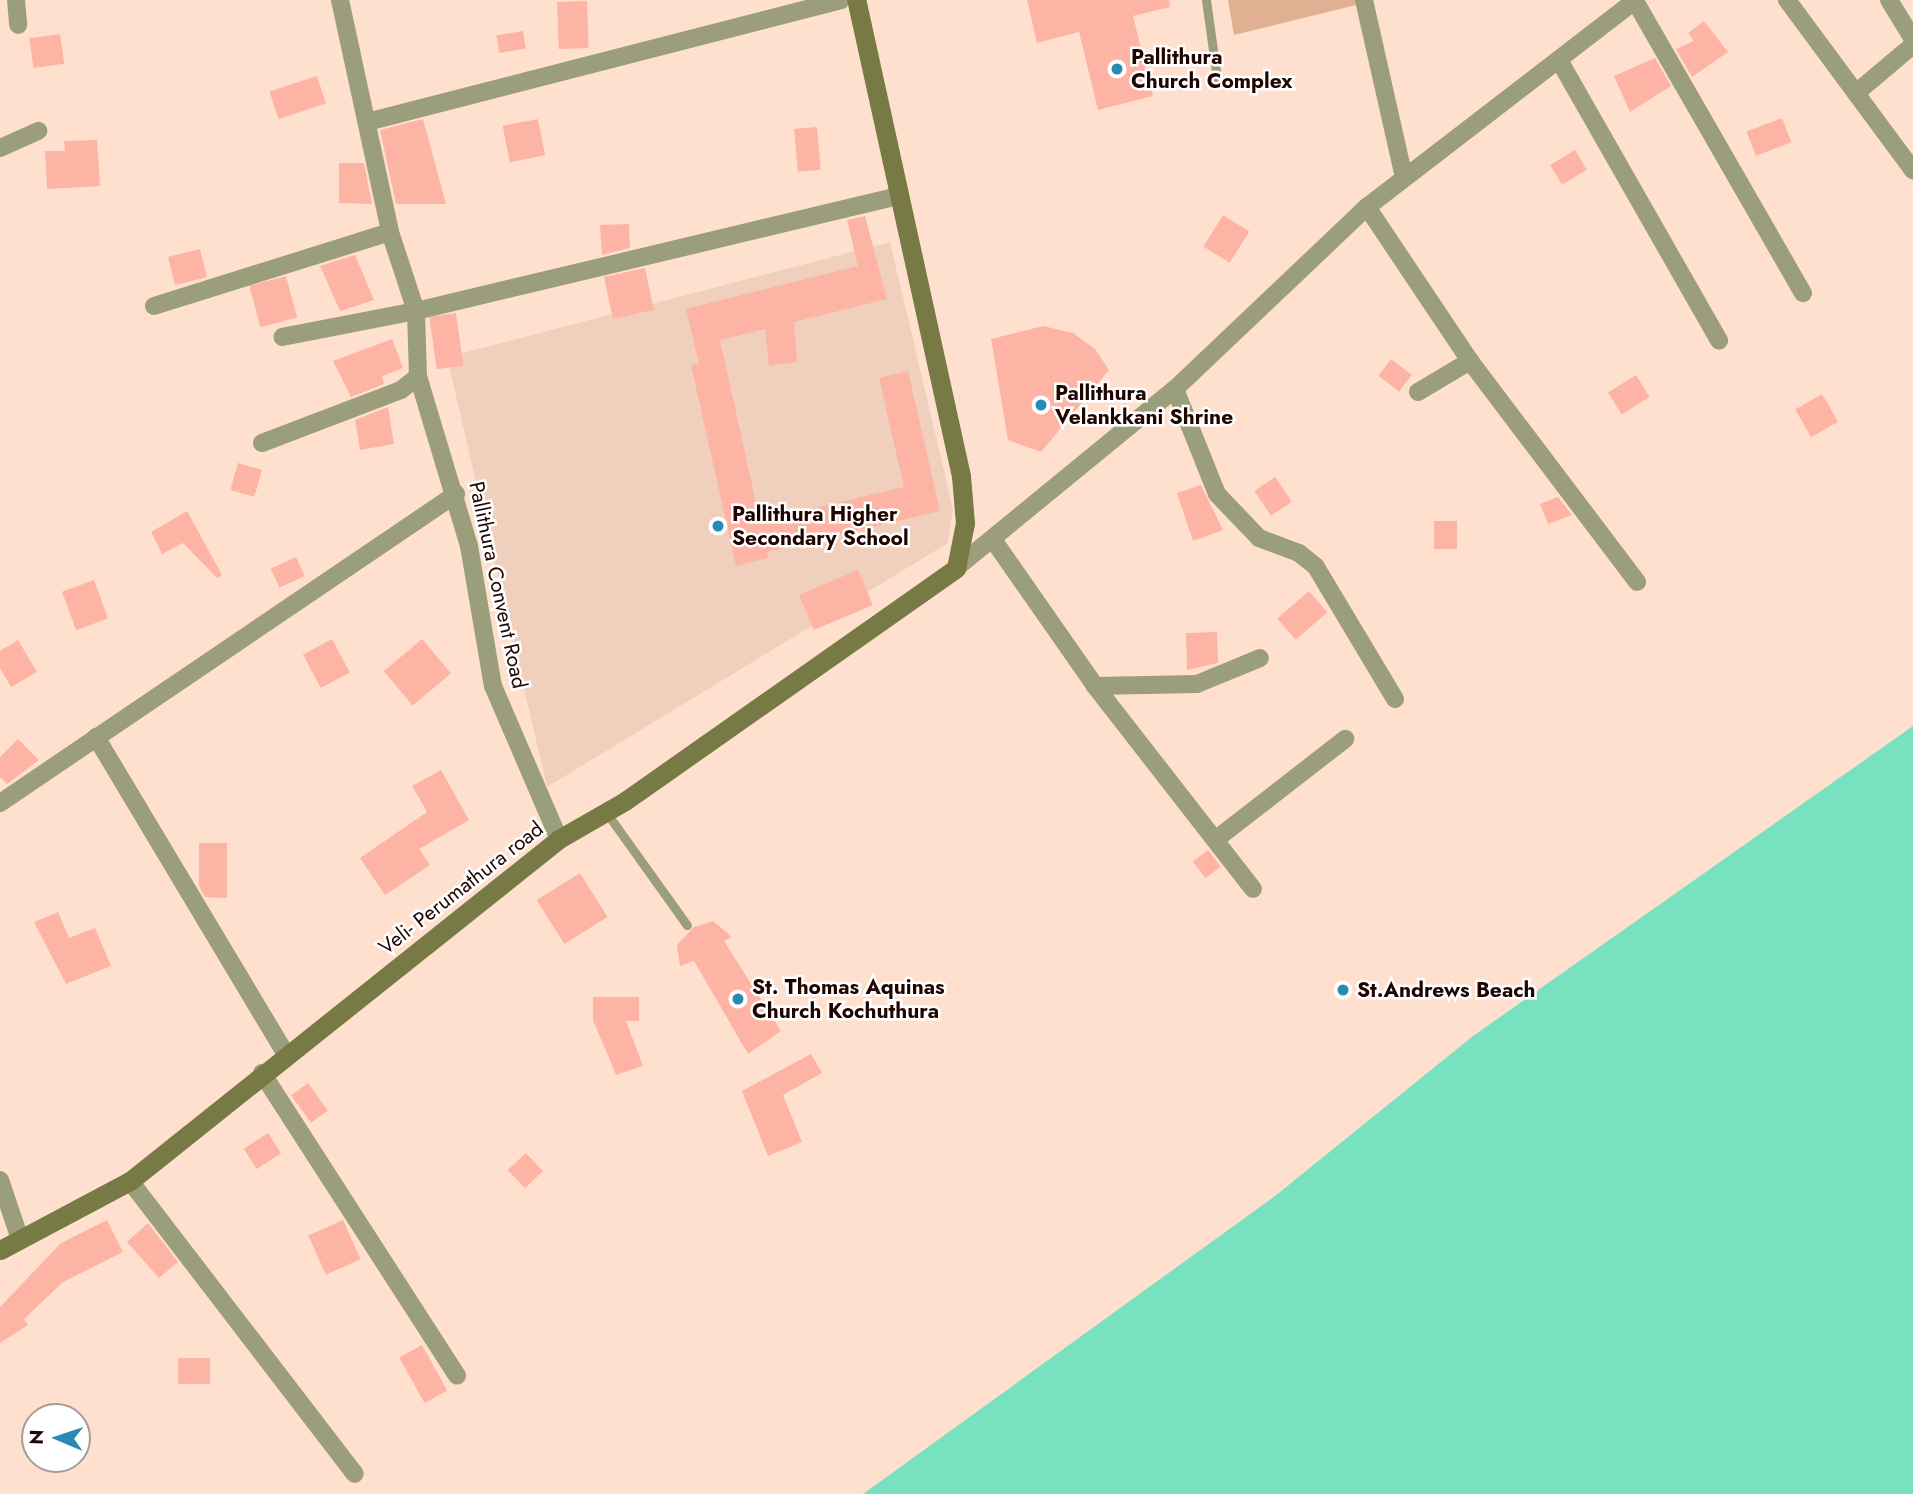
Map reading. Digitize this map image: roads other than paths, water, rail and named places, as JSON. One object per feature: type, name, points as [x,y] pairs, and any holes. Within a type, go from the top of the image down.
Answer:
[{"type":"main road","points":[[856,0],[961,477],[965,523],[956,568]]},
{"type":"main road","name":"Veli- Perumathura road","points":[[0,1250],[19,1236],[130,1181],[262,1073],[559,839],[606,812],[956,568]]},
{"type":"street","points":[[16,0],[18,25]]},
{"type":"street","name":"Pallithura Convent Road","points":[[340,0],[390,232],[416,311],[418,376],[456,495],[493,686],[559,839]]},
{"type":"street","points":[[367,121],[841,0]]},
{"type":"street","points":[[1364,0],[1404,178]]},
{"type":"street","points":[[956,568],[994,541],[1175,389],[1367,207],[1636,0],[1803,293]]},
{"type":"street","points":[[1787,0],[1913,170]]},
{"type":"street","points":[[1889,0],[1913,39]]},
{"type":"street","points":[[1856,93],[1913,45]]},
{"type":"street","points":[[1559,60],[1719,341]]},
{"type":"street","points":[[0,148],[38,131]]},
{"type":"street","points":[[282,337],[416,311],[900,196]]},
{"type":"street","points":[[1367,207],[1470,361],[1637,582]]},
{"type":"street","points":[[154,306],[390,232]]},
{"type":"street","points":[[1418,392],[1470,361]]},
{"type":"street","points":[[262,443],[401,390],[418,376]]},
{"type":"street","points":[[1175,389],[1217,494],[1259,538],[1300,553],[1315,567],[1395,699]]},
{"type":"street","points":[[0,803],[456,495]]},
{"type":"street","points":[[994,541],[1096,686],[1253,889]]},
{"type":"street","points":[[1096,686],[1197,684],[1260,658]]},
{"type":"street","points":[[96,737],[286,1055]]},
{"type":"street","points":[[1215,840],[1345,738]]},
{"type":"street","points":[[262,1073],[457,1376]]},
{"type":"street","points":[[0,1180],[19,1236]]},
{"type":"street","points":[[130,1181],[355,1474]]},
{"type":"lane","points":[[1206,0],[1217,78]]},
{"type":"lane","points":[[606,812],[687,925]]},
{"type":"water","points":[[1913,726],[1913,1494],[863,1494],[1275,1196],[1473,1036]]},
{"type":"place","name":"Pallithura Church Complex","points":[[1117,69]]},
{"type":"place","name":"Pallithura Velankkani Shrine","points":[[1041,405]]},
{"type":"place","name":"Pallithura Higher Secondary School","points":[[718,526]]},
{"type":"place","name":"St.Andrews Beach","points":[[1343,990]]},
{"type":"place","name":"St. Thomas Aquinas Church Kochuthura","points":[[738,999]]}]
